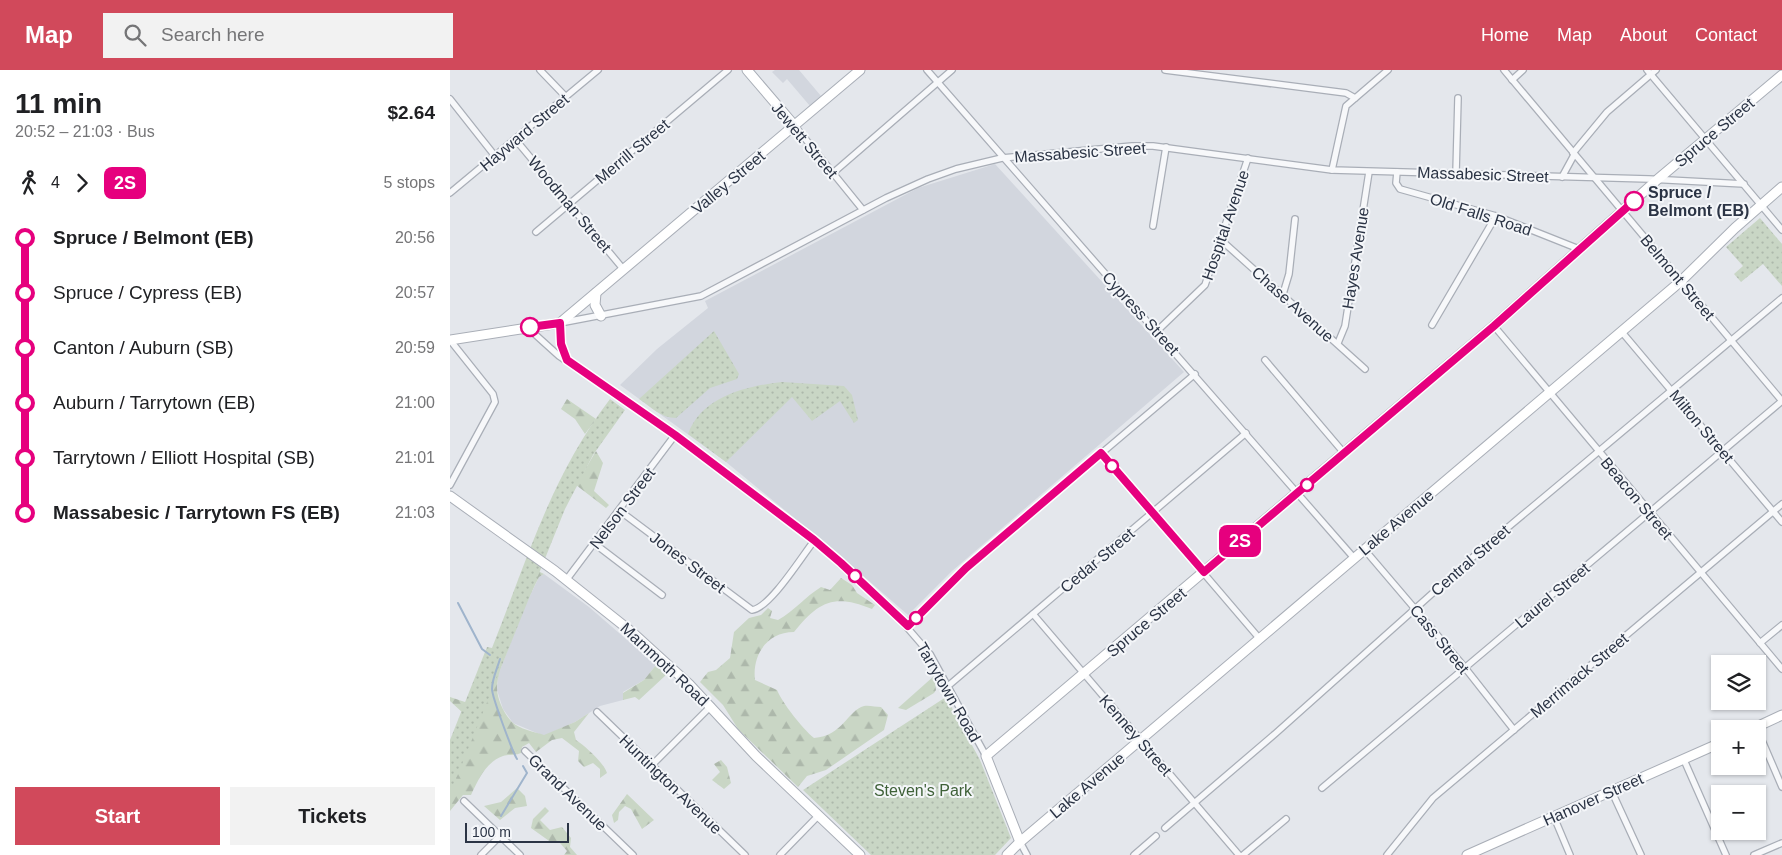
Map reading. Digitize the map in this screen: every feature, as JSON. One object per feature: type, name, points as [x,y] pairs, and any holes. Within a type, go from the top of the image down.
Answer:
[{"type":"street","points":[[540,70],[566,97]]},
{"type":"street","name":"Hayward Street","points":[[450,194],[598,70]]},
{"type":"street","name":"Merrill Street","points":[[536,232],[728,70]]},
{"type":"street","name":"Jewett Street","points":[[747,70],[863,210]]},
{"type":"street","name":"Valley Street","points":[[560,323],[794,125],[849,73],[860,70]]},
{"type":"street","name":"Cypress Street","points":[[927,70],[1002,158],[1158,331],[1354,558]]},
{"type":"street","points":[[833,173],[927,94],[937,82],[952,70]]},
{"type":"street","points":[[1165,70],[1346,93],[1355,98]]},
{"type":"street","points":[[1332,170],[1344,111],[1355,98],[1388,70]]},
{"type":"street","name":"Belmont Street","points":[[1504,70],[1782,401]]},
{"type":"street","points":[[1512,80],[1523,70]]},
{"type":"street","points":[[1562,177],[1574,154],[1607,112],[1651,71],[1705,139],[1782,230]]},
{"type":"street","name":"Spruce Street","points":[[986,756],[1494,326],[1658,179],[1782,75]]},
{"type":"street","points":[[1456,173],[1458,98]]},
{"type":"street","points":[[450,99],[495,156]]},
{"type":"street","name":"Woodman Street","points":[[516,139],[624,270]]},
{"type":"street","name":"Massabesic Street","points":[[450,340],[601,316],[700,296],[863,210],[928,179],[971,164],[1002,158],[1132,146],[1166,147],[1332,170],[1658,179],[1744,184]]},
{"type":"street","points":[[1153,226],[1166,147]]},
{"type":"street","name":"Hospital Avenue","points":[[1158,331],[1203,290],[1248,158]]},
{"type":"street","name":"Hayes Avenue","points":[[1338,344],[1343,332],[1368,172]]},
{"type":"street","name":"Old Falls Road","points":[[1397,172],[1396,184],[1400,189],[1496,216],[1579,249]]},
{"type":"street","name":"Lake Avenue","points":[[1007,855],[1259,638],[1680,281],[1760,204],[1782,187]]},
{"type":"street","points":[[1432,325],[1496,216]]},
{"type":"street","points":[[1283,294],[1289,274],[1295,219]]},
{"type":"street","name":"Chase Avenue","points":[[1221,240],[1365,369]]},
{"type":"street","points":[[596,294],[595,305],[601,316]]},
{"type":"street","name":"Central Street","points":[[1165,828],[1276,733],[1482,549],[1782,298]]},
{"type":"street","points":[[560,323],[561,344],[567,360]]},
{"type":"street","name":"Beacon Street","points":[[1494,326],[1782,669]]},
{"type":"street","name":"Tarrytown Road","points":[[528,328],[559,356],[675,435],[814,540],[908,626],[930,654],[986,756],[1027,855]]},
{"type":"street","name":"Milton Street","points":[[1621,331],[1782,522]]},
{"type":"street","points":[[450,340],[493,394],[495,402],[450,485]]},
{"type":"street","points":[[1265,360],[1344,453]]},
{"type":"street","points":[[908,626],[966,568],[1195,374]]},
{"type":"street","name":"Laurel Street","points":[[1322,788],[1782,401]]},
{"type":"street","name":"Cedar Street","points":[[948,686],[1246,432]]},
{"type":"street","name":"Nelson Street","points":[[567,580],[675,435]]},
{"type":"street","points":[[1101,453],[1259,638]]},
{"type":"street","name":"Mammoth Road","points":[[450,496],[567,580],[633,634],[711,706],[756,756],[860,855]]},
{"type":"street","name":"Merrimack Street","points":[[1386,855],[1433,798],[1782,504]]},
{"type":"street","name":"Jones Street","points":[[620,511],[748,608],[756,609],[772,596],[814,540]]},
{"type":"street","points":[[595,544],[662,596]]},
{"type":"street","name":"Cass Street","points":[[1364,549],[1416,608],[1514,730]]},
{"type":"street","name":"Kenney Street","points":[[1033,614],[1239,855]]},
{"type":"street","points":[[1760,643],[1782,624]]},
{"type":"street","points":[[652,765],[711,706]]},
{"type":"street","name":"Huntington Avenue","points":[[598,712],[745,855]]},
{"type":"street","points":[[1766,723],[1782,715]]},
{"type":"street","name":"Hanover Street","points":[[1467,855],[1484,852],[1554,816],[1711,747]]},
{"type":"street","name":"Grand Avenue","points":[[526,751],[633,855]]},
{"type":"street","points":[[1766,753],[1782,788]]},
{"type":"street","points":[[1684,760],[1726,855]]},
{"type":"street","points":[[1612,792],[1641,855]]},
{"type":"street","points":[[464,801],[520,855]]},
{"type":"street","points":[[780,855],[818,816]]},
{"type":"street","points":[[1554,816],[1570,855]]},
{"type":"street","points":[[1243,855],[1286,819]]},
{"type":"street","points":[[481,855],[500,836]]},
{"type":"street","points":[[1134,855],[1156,836]]},
{"type":"street","points":[[1754,855],[1782,843]]},
{"type":"shaded area","points":[[775,70],[799,70],[821,96],[810,106],[787,79],[783,83],[772,72]]},
{"type":"shaded area","points":[[995,164],[1184,372],[952,571],[908,615],[837,553],[726,462],[620,385],[657,349],[708,308],[705,301],[918,188]]},
{"type":"shaded area","points":[[544,574],[589,607],[656,665],[644,680],[623,692],[623,700],[600,706],[575,722],[544,736],[513,723],[503,709],[497,690],[498,675],[525,606],[539,577]]},
{"type":"green space","points":[[1760,218],[1782,244],[1782,286],[1763,264],[1741,282],[1734,274],[1743,266],[1726,247]]},
{"type":"green space","points":[[714,331],[739,374],[737,379],[710,388],[676,418],[661,414],[639,399]]},
{"type":"green space","points":[[782,382],[844,386],[852,395],[858,420],[854,423],[840,401],[812,421],[792,397],[726,462],[688,434],[704,410],[727,395],[755,386]]},
{"type":"green space","points":[[567,399],[596,419],[585,434],[575,419],[561,409]]},
{"type":"green space","points":[[610,399],[625,410],[593,455],[565,509],[450,794],[450,740],[487,647],[492,648],[529,551],[556,488],[589,428]]},
{"type":"green space","points":[[596,451],[603,463],[594,491],[609,505],[606,508],[576,485]]},
{"type":"green space","points":[[534,569],[544,574],[539,577],[507,648],[498,677],[497,692],[500,701],[506,715],[512,722],[544,735],[575,722],[589,713],[574,732],[576,740],[589,750],[607,773],[600,778],[600,769],[593,763],[584,767],[578,761],[579,751],[562,738],[552,740],[536,752],[529,743],[522,747],[521,753],[503,756],[487,767],[471,795],[463,795],[450,811],[450,747],[464,714],[450,701],[450,697],[468,703]]},
{"type":"green space","points":[[841,578],[852,585],[857,593],[875,605],[872,609],[859,604],[837,601],[819,607],[794,632],[776,636],[763,647],[756,662],[755,680],[777,690],[793,716],[814,738],[832,733],[858,708],[864,706],[881,707],[888,715],[884,730],[826,770],[807,776],[798,787],[738,729],[723,705],[700,682],[708,672],[716,670],[730,658],[734,632],[749,618],[761,615],[768,608],[772,611],[770,618],[778,620],[821,587],[830,590]]},
{"type":"green space","points":[[656,665],[666,675],[639,700],[635,697],[623,700],[623,693],[644,680]]},
{"type":"green space","points":[[934,676],[936,690],[934,693],[906,710],[898,708]]},
{"type":"green space","name":"Steven's Park","points":[[946,697],[980,760],[1011,838],[995,855],[871,855],[803,790]]},
{"type":"green space","points":[[721,760],[727,767],[731,783],[724,789],[712,780],[720,772],[714,764]]},
{"type":"green space","points":[[517,788],[525,796],[527,806],[515,808],[500,820],[484,806],[501,802]]},
{"type":"green space","points":[[627,794],[654,820],[642,829],[631,809],[625,806],[619,812],[618,820],[614,823],[612,815]]},
{"type":"green space","points":[[545,807],[549,811],[540,820],[550,830],[562,827],[571,838],[570,847],[577,855],[564,855],[567,851],[560,843],[552,843],[531,828],[533,819]]},
{"type":"waterway","points":[[458,603],[482,649],[490,655]]},
{"type":"waterway","points":[[500,659],[492,689],[503,725],[517,759]]},
{"type":"waterway","points":[[501,816],[527,773],[523,766]]},
{"type":"bus line","name":"2S","points":[[530,327],[560,323],[561,344],[567,360],[675,435],[814,540],[908,626],[966,568],[1101,453],[1204,572],[1494,326],[1634,201]]},
{"type":"place","name":"Spruce / Belmont (EB)","points":[[1634,201]]}]
